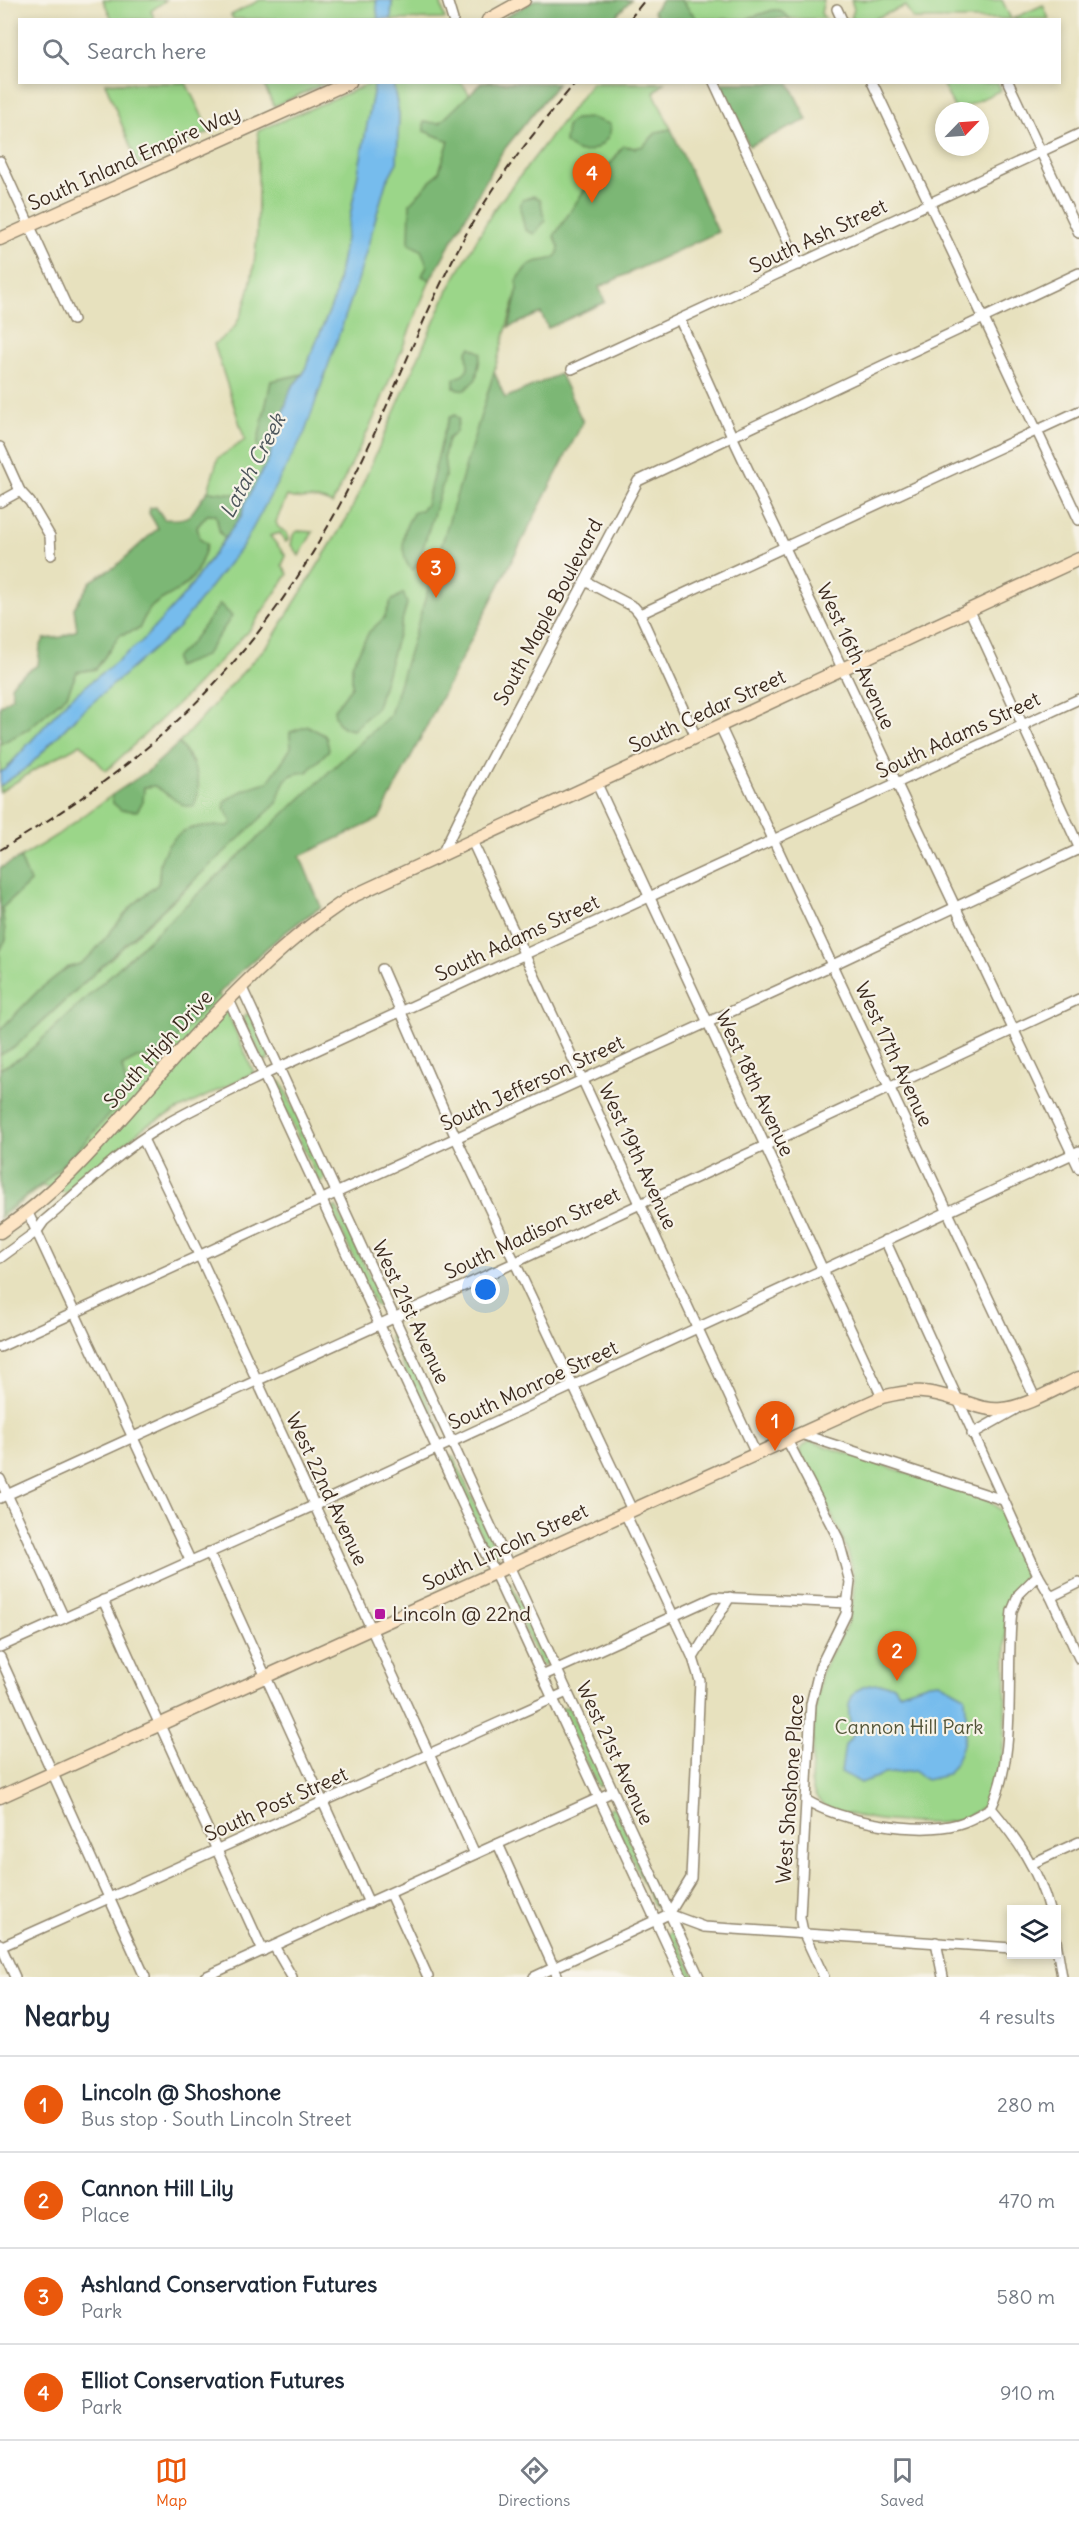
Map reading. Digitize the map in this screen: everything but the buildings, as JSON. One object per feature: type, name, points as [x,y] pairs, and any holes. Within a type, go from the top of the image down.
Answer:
[{"type":"street","points":[[447,0],[452,18]]},
{"type":"street","points":[[492,18],[524,0]]},
{"type":"street","points":[[837,9],[841,18]]},
{"type":"street","name":"South Inland Empire Way","points":[[0,239],[347,84]]},
{"type":"street","points":[[715,84],[799,266]]},
{"type":"street","points":[[873,84],[1079,520]]},
{"type":"street","points":[[1009,84],[1079,233]]},
{"type":"street","name":"South Ash Street","points":[[572,369],[799,266],[1079,134]]},
{"type":"street","points":[[0,161],[73,320]]},
{"type":"street","name":"South Maple Boulevard","points":[[442,854],[638,480],[1079,273]]},
{"type":"street","name":"West 16th Avenue","points":[[680,320],[732,436],[955,908],[1076,1153],[1079,1168]]},
{"type":"street","points":[[640,614],[786,549],[1079,411]]},
{"type":"street","points":[[0,447],[20,491],[30,502],[50,536],[51,555]]},
{"type":"street","points":[[0,502],[20,491]]},
{"type":"street","name":"South Cedar Street","points":[[351,897],[1079,559]]},
{"type":"street","points":[[585,581],[634,607],[640,614],[696,737]]},
{"type":"street","points":[[970,611],[1079,848]]},
{"type":"street","name":"South Adams Street","points":[[0,1258],[37,1231],[44,1221],[143,1139],[173,1121],[399,1011],[1079,699]]},
{"type":"street","name":"West 17th Avenue","points":[[720,726],[1035,1398]]},
{"type":"street","name":"West 18th Avenue","points":[[597,784],[882,1397]]},
{"type":"street","name":"West 19th Avenue","points":[[472,841],[756,1454]]},
{"type":"street","name":"South Jefferson Street","points":[[0,1347],[707,1023],[1079,848]]},
{"type":"street","name":"South High Drive","points":[[0,1232],[28,1213],[71,1174],[229,1000],[306,929],[351,897]]},
{"type":"street","points":[[382,969],[456,1138],[516,1262],[628,1512],[693,1658],[700,1681],[691,1878],[669,1914],[556,1972],[534,1977]]},
{"type":"street","name":"West 21st Avenue","points":[[242,988],[699,1977]]},
{"type":"street","name":"South Madison Street","points":[[4,1496],[516,1262],[640,1202],[1079,999]]},
{"type":"street","name":"West 21st Avenue","points":[[229,1000],[682,1977]]},
{"type":"street","name":"West 22nd Avenue","points":[[143,1139],[475,1854]]},
{"type":"street","name":"South Monroe Street","points":[[0,1647],[437,1450],[948,1210],[1076,1153]]},
{"type":"street","points":[[28,1213],[190,1560]]},
{"type":"street","points":[[885,1240],[972,1434],[1079,1658]]},
{"type":"street","name":"South Lincoln Street","points":[[0,1797],[882,1397],[906,1390],[930,1392],[982,1408],[1004,1409],[1078,1381]]},
{"type":"street","name":"South Lincoln Street","points":[[972,1434],[1035,1398]]},
{"type":"street","points":[[801,1434],[1003,1500]]},
{"type":"street","name":"West Shoshone Place","points":[[787,1440],[838,1538],[848,1569],[848,1603],[842,1626],[820,1667],[814,1685],[806,1800],[800,1917],[803,1932],[824,1977]]},
{"type":"street","points":[[0,1479],[4,1496],[64,1618]]},
{"type":"street","points":[[209,1552],[369,1903]]},
{"type":"street","points":[[806,1800],[844,1818],[918,1828],[957,1825],[991,1808],[998,1792],[1006,1756],[1012,1611],[1019,1594],[1038,1575]]},
{"type":"street","points":[[1051,1597],[1079,1583]]},
{"type":"street","points":[[542,1676],[715,1597],[848,1603]]},
{"type":"street","points":[[693,1658],[730,1597]]},
{"type":"street","points":[[103,1600],[263,1951]]},
{"type":"street","points":[[0,1657],[145,1977]]},
{"type":"street","name":"South Post Street","points":[[0,1946],[324,1803],[567,1692]]},
{"type":"street","points":[[205,1977],[612,1792]]},
{"type":"street","points":[[991,1808],[1016,1839],[1031,1864],[1047,1905]]},
{"type":"street","points":[[1031,1864],[1079,1842]]},
{"type":"street","points":[[498,1844],[556,1972]]},
{"type":"street","points":[[390,1894],[428,1977]]},
{"type":"street","points":[[669,1914],[704,1927],[1007,1948]]},
{"type":"street","points":[[936,1942],[944,1977]]},
{"type":"street","points":[[0,1946],[15,1977]]},
{"type":"street","points":[[274,1946],[292,1977]]},
{"type":"street","points":[[1059,1959],[1062,1977]]},
{"type":"green space","points":[[103,0],[166,0],[151,11],[154,18],[112,18]]},
{"type":"green space","points":[[260,0],[376,0],[378,18],[232,18],[231,15]]},
{"type":"green space","points":[[392,0],[440,0],[445,18],[391,18]]},
{"type":"green space","points":[[535,0],[631,0],[614,18],[504,18]]},
{"type":"green space","points":[[662,0],[681,0],[696,18],[658,18],[653,11]]},
{"type":"green space","points":[[681,0],[824,0],[821,13],[824,18],[789,18],[773,10],[749,18],[696,18]]},
{"type":"green space","points":[[851,0],[1002,0],[1011,18],[912,18],[905,6],[876,18],[851,18],[854,9]]},
{"type":"green space","points":[[1043,5],[1049,18],[1014,18]]},
{"type":"green space","points":[[779,10],[790,18],[749,18]]},
{"type":"green space","points":[[105,84],[186,84],[210,132],[138,165]]},
{"type":"green space","points":[[263,84],[324,84],[274,106]]},
{"type":"green space","points":[[369,84],[375,84],[335,297],[303,374],[271,381],[260,450],[269,458],[244,505],[234,494],[208,491],[218,458],[245,440],[214,344],[235,326],[251,283],[257,231],[258,131]]},
{"type":"green space","points":[[393,84],[463,84],[470,95],[440,123],[424,131],[449,141],[439,172],[410,204],[427,265],[423,276],[430,280],[374,418],[332,504],[319,499],[298,499],[287,496],[276,522],[278,527],[287,533],[288,540],[286,542],[280,533],[270,536],[286,556],[282,565],[288,574],[251,628],[188,694],[106,771],[81,744],[0,792],[0,786],[29,766],[244,544],[373,223],[386,182],[397,162],[399,114]]},
{"type":"green space","points":[[480,84],[557,84],[502,152],[430,280],[422,276],[427,265],[421,250],[409,244],[410,203],[439,172],[449,141],[424,131],[424,122],[440,123]]},
{"type":"green space","points":[[591,84],[663,84],[654,93],[671,129],[656,133],[641,147],[627,146],[620,149],[613,161],[593,275],[605,302],[548,328],[523,273],[517,281],[517,292],[494,372],[499,383],[489,388],[379,819],[198,894],[24,1056],[0,1069],[0,1055],[16,1046],[193,882],[207,827],[190,828],[161,861],[158,884],[132,906],[92,954],[80,964],[67,968],[39,990],[0,1030],[0,951],[6,939],[2,908],[30,882],[20,858],[57,835],[112,795],[113,803],[143,802],[144,787],[155,786],[185,806],[193,763],[179,743],[271,641],[349,515],[448,290],[493,211]]},
{"type":"green space","points":[[720,84],[789,84],[807,120],[749,146]]},
{"type":"green space","points":[[942,84],[998,84],[1001,90],[975,102],[952,102]]},
{"type":"green space","points":[[591,118],[610,124],[609,135],[602,144],[592,150],[582,152],[565,143],[567,125],[575,119]]},
{"type":"green space","points":[[671,129],[718,232],[599,287],[605,302],[548,328],[541,313],[509,327],[517,292],[517,281],[529,265],[552,258],[558,253],[559,247],[554,236],[589,183],[613,161],[623,146],[635,148],[643,146],[657,132]]},
{"type":"green space","points":[[533,196],[540,199],[545,221],[534,234],[525,230],[520,208],[522,200]]},
{"type":"green space","points":[[471,347],[481,353],[476,379],[465,390],[454,388],[454,379],[463,375],[468,368],[467,351]]},
{"type":"green space","points":[[494,372],[505,398],[560,374],[583,422],[379,819],[300,856],[321,907],[298,922],[256,957],[160,1056],[137,1058],[122,1066],[128,1093],[84,1143],[46,1181],[0,1215],[0,1069],[24,1056],[390,715]]},
{"type":"green space","points":[[303,374],[291,388],[269,458],[257,445],[271,381]]},
{"type":"green space","points":[[455,415],[459,419],[456,432],[448,439],[444,456],[446,474],[418,564],[413,570],[407,563],[404,552],[403,540],[406,528],[413,513],[426,505],[444,432],[450,417]]},
{"type":"green space","points":[[208,491],[234,494],[244,505],[242,515],[225,538],[220,533],[216,515],[207,515],[197,527],[200,539],[207,544],[201,562],[186,584],[151,607],[139,629],[120,635],[96,669],[77,672],[67,695],[27,730],[0,744],[0,706],[13,696],[11,686],[17,678],[38,665],[40,647],[44,639],[62,637],[77,630],[74,608],[91,581],[116,566],[158,528],[149,513],[150,508],[156,507],[164,519],[187,517]]},
{"type":"green space","points":[[207,515],[216,515],[220,533],[225,538],[185,594],[141,643],[67,701],[5,770],[0,772],[0,744],[27,730],[67,695],[77,672],[96,669],[120,635],[139,629],[151,608],[190,580],[201,562],[207,544],[200,539],[197,527]]},
{"type":"green space","points":[[298,531],[313,532],[299,556],[291,545],[293,535]]},
{"type":"green space","points":[[402,594],[407,604],[377,707],[353,730],[345,728],[337,722],[334,710],[352,686],[352,665],[369,632],[384,618],[391,601]]},
{"type":"green space","points":[[220,604],[232,616],[205,656],[176,667],[175,658],[191,643]]},
{"type":"green space","points":[[308,726],[326,736],[329,750],[307,772],[293,774],[285,780],[277,803],[16,1046],[0,1055],[0,1030],[39,990],[67,968],[80,964],[92,954],[132,906],[158,884],[161,860],[172,840],[179,834],[196,827],[228,826],[232,823],[224,807],[225,801],[246,789],[268,782],[291,747],[290,732]]},
{"type":"green space","points":[[179,743],[193,766],[198,781],[194,806],[185,806],[155,786],[144,787],[143,802],[137,811],[121,810],[113,803],[112,795],[148,771]]},
{"type":"green space","points":[[20,858],[30,882],[2,908],[6,939],[0,951],[0,868]]},
{"type":"green space","points":[[209,971],[254,1073],[147,1125],[66,1193],[42,1186],[0,1218],[0,1073]]},
{"type":"green space","points":[[246,1014],[250,1015],[269,1057],[267,1061],[263,1060],[243,1018]]},
{"type":"green space","points":[[279,1081],[282,1083],[325,1177],[323,1182],[318,1180],[275,1086]]},
{"type":"green space","points":[[336,1206],[382,1302],[380,1307],[375,1305],[332,1210]]},
{"type":"green space","points":[[392,1332],[397,1334],[440,1427],[438,1432],[433,1431],[390,1337]]},
{"type":"green space","name":"Cannon Hill Park","points":[[810,1441],[988,1500],[1005,1514],[1027,1565],[1022,1584],[1011,1601],[1006,1621],[1004,1739],[997,1783],[985,1804],[962,1819],[949,1822],[911,1823],[868,1818],[832,1808],[816,1798],[811,1781],[819,1686],[823,1669],[847,1622],[854,1587],[846,1546],[800,1460],[800,1449]]},
{"type":"green space","points":[[451,1456],[454,1458],[497,1552],[495,1557],[491,1556],[447,1461]]},
{"type":"green space","points":[[511,1583],[547,1661],[545,1665],[541,1665],[504,1584]]},
{"type":"green space","points":[[564,1707],[569,1708],[603,1781],[598,1787],[561,1710]]},
{"type":"green space","points":[[615,1808],[659,1902],[656,1907],[608,1809]]},
{"type":"green space","points":[[671,1932],[674,1933],[695,1977],[686,1977],[666,1936]]},
{"type":"water","points":[[376,0],[392,0],[391,18],[378,18]]},
{"type":"water","points":[[375,84],[393,84],[399,114],[397,162],[386,182],[358,280],[305,432],[244,544],[179,627],[76,717],[29,766],[0,786],[0,772],[5,770],[67,701],[141,642],[185,594],[242,515],[244,505],[269,458],[291,388],[303,374],[335,297]]},
{"type":"water","points":[[939,1682],[965,1696],[965,1737],[959,1756],[947,1775],[926,1780],[915,1771],[884,1774],[861,1783],[841,1772],[845,1745],[854,1734],[849,1711],[854,1694],[868,1685],[893,1685],[899,1693]]},
{"type":"railway","points":[[631,18],[645,0]]},
{"type":"railway","points":[[0,850],[98,786],[142,752],[222,676],[258,633],[291,586],[342,501],[467,231],[510,165],[574,84]]},
{"type":"place","name":"Elliot Conservation Futures","points":[[592,203]]},
{"type":"place","name":"Ashland Conservation Futures","points":[[436,598]]},
{"type":"place","name":"Lincoln @ Shoshone","points":[[775,1451]]},
{"type":"place","name":"Lincoln @ 22nd","points":[[380,1614]]},
{"type":"place","name":"Cannon Hill Lily","points":[[897,1681]]},
{"type":"water label","name":"Latah Creek","points":[[253,466]]}]
